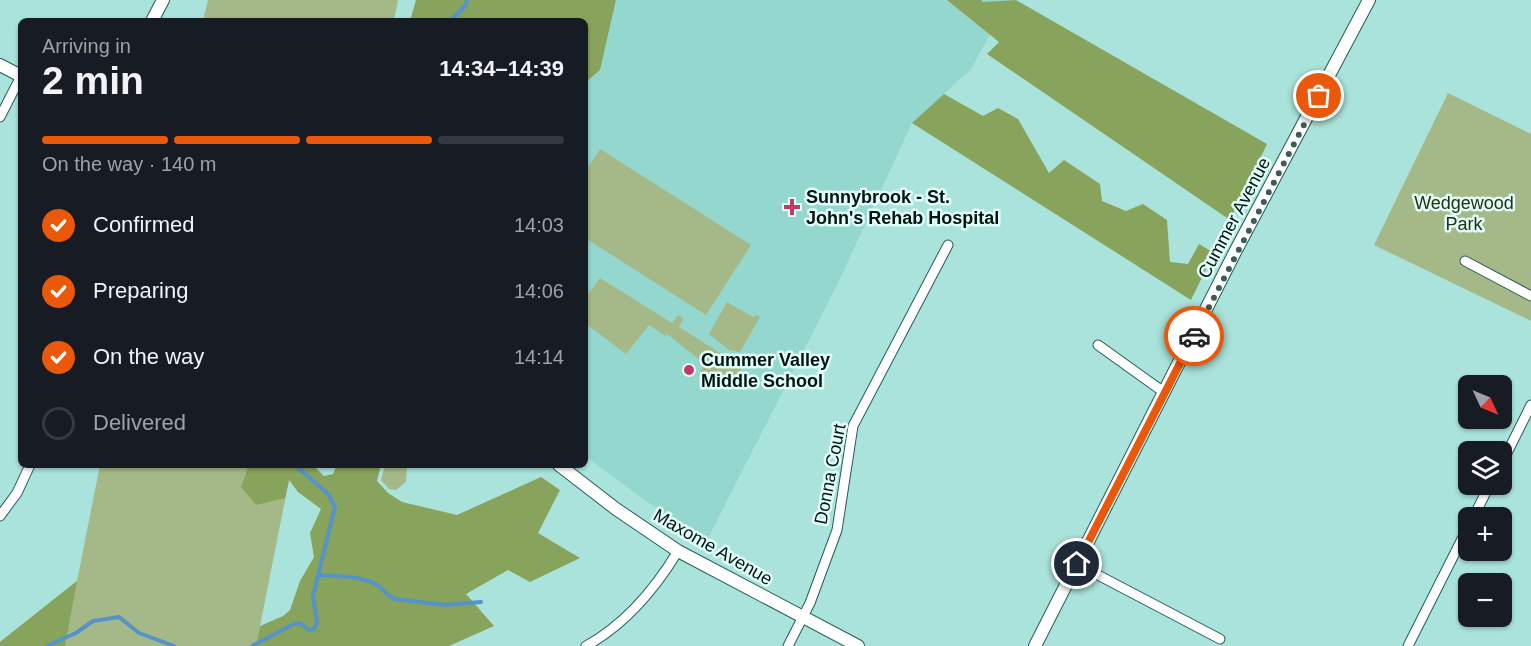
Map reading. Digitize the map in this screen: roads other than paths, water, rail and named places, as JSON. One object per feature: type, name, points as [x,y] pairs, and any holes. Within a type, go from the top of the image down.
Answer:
[{"type":"street","points":[[154,18],[163,0]]},
{"type":"street","name":"Cummer Avenue","points":[[1035,646],[1368,0]]},
{"type":"street","points":[[0,66],[18,75]]},
{"type":"street","points":[[0,117],[18,82]]},
{"type":"street","name":"Donna Court","points":[[788,646],[803,617],[837,530],[853,426],[948,245]]},
{"type":"street","points":[[1465,261],[1531,296]]},
{"type":"street","points":[[1098,345],[1165,393]]},
{"type":"street","points":[[1512,443],[1531,405]]},
{"type":"street","points":[[0,516],[17,493],[29,468]]},
{"type":"street","name":"Maxome Avenue","points":[[563,468],[616,509],[678,550],[858,646]]},
{"type":"street","points":[[1408,646],[1458,547]]},
{"type":"street","points":[[586,646],[602,637],[634,611],[678,550]]},
{"type":"street","points":[[1077,564],[1220,639]]},
{"type":"waterway","points":[[453,18],[466,5],[467,0]]},
{"type":"waterway","points":[[252,646],[294,624],[300,623],[309,630],[314,629],[317,623],[313,596],[335,507],[328,494],[298,468]]},
{"type":"waterway","points":[[320,575],[349,577],[371,582],[395,599],[446,605],[481,602]]},
{"type":"waterway","points":[[47,646],[76,633],[93,621],[119,617],[139,633],[174,646]]},
{"type":"place","name":"Sunnybrook - St. John's Rehab Hospital","points":[[792,207]]},
{"type":"place","name":"Cummer Valley Middle School","points":[[689,370]]},
{"type":"park label","name":"Wedgewood Park","points":[[1464,213]]}]
